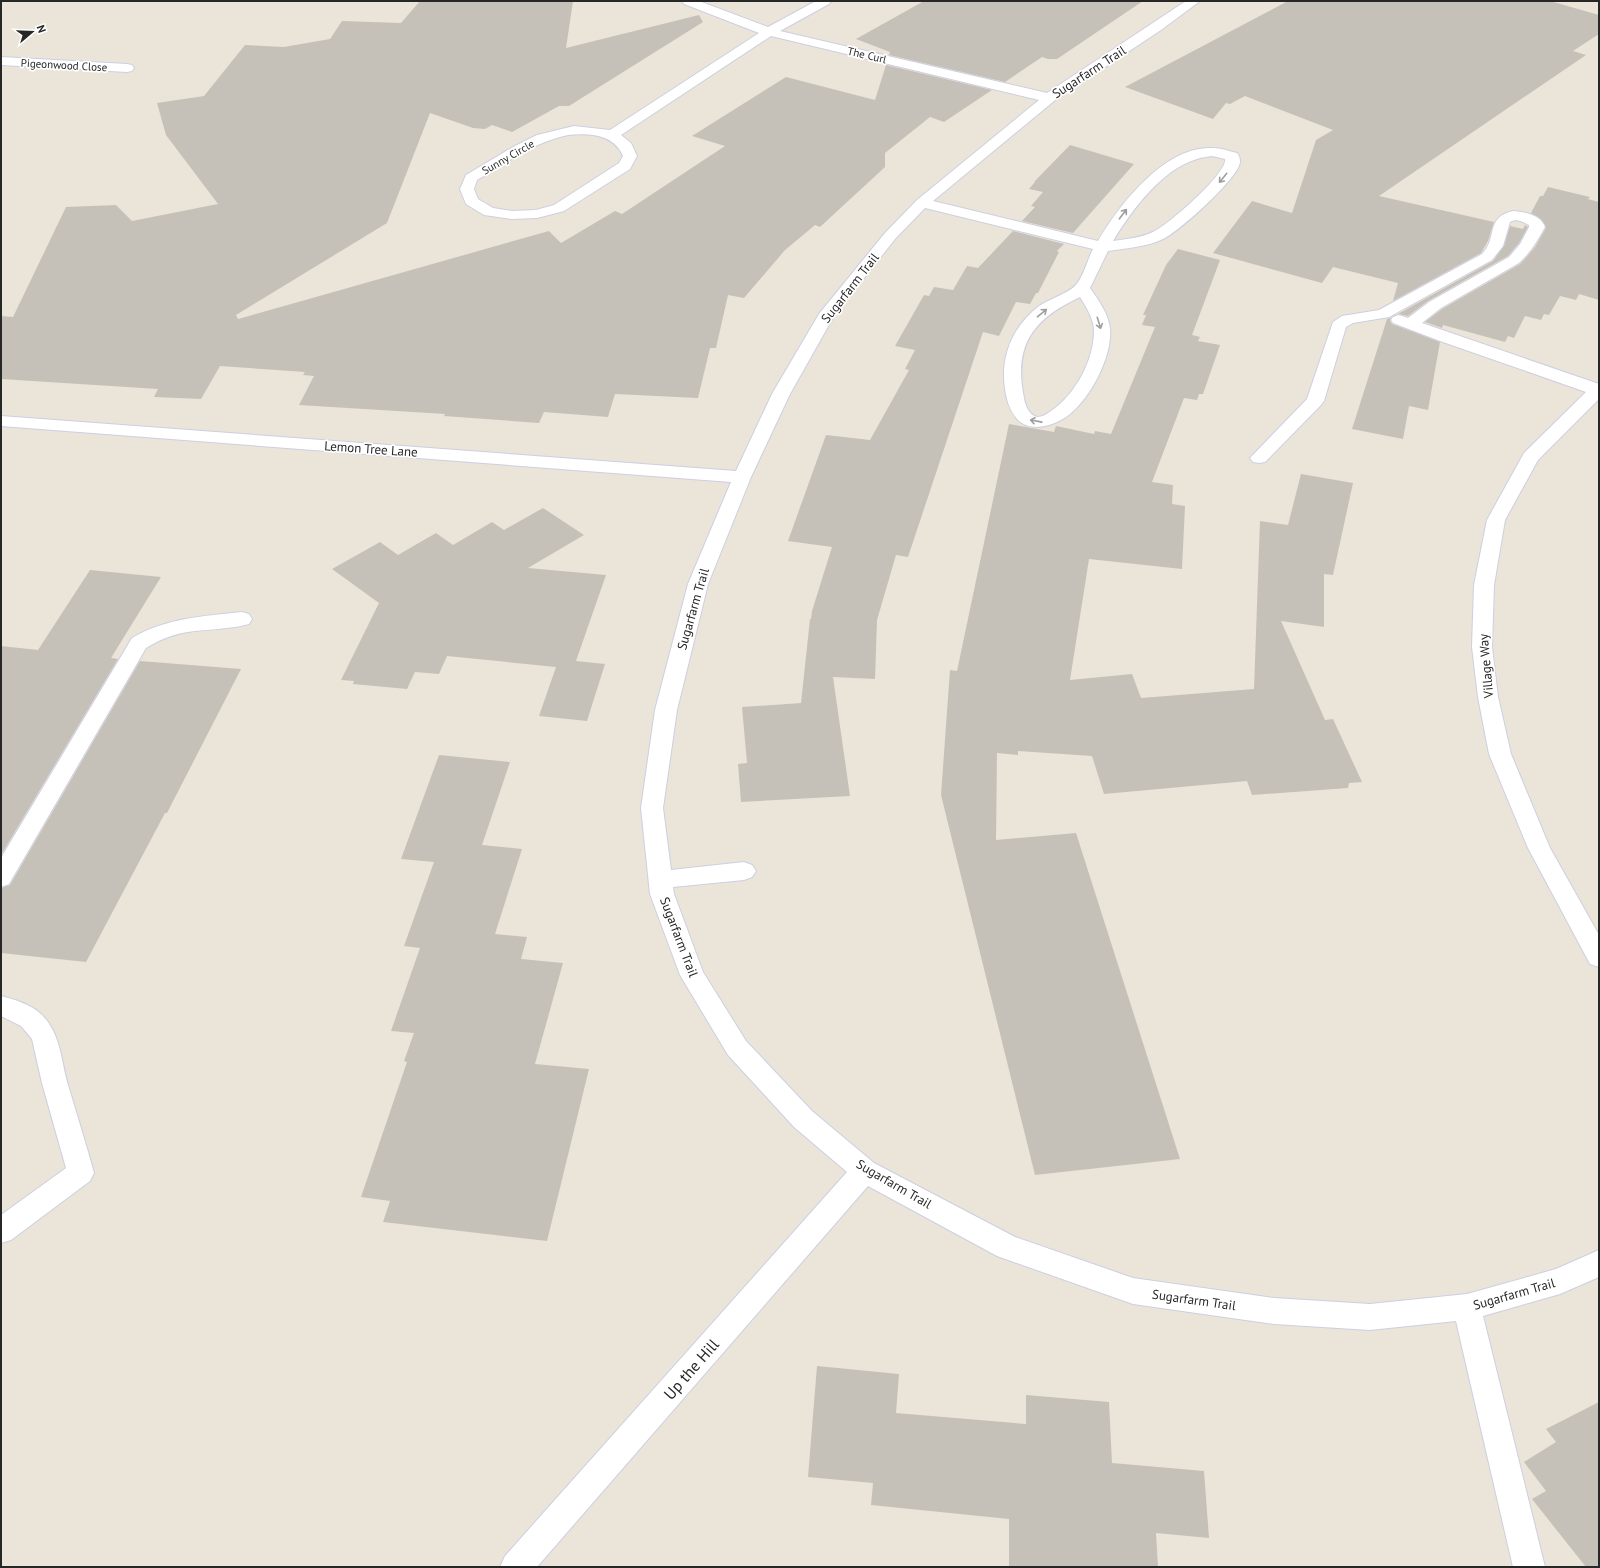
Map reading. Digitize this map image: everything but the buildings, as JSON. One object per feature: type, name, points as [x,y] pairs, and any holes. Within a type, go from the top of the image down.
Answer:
[{"type":"street","name":"The Curl","points":[[688,1],[769,32],[1049,98]]},
{"type":"street","points":[[612,135],[769,32],[825,1]]},
{"type":"street","name":"Sugarfarm Trail","points":[[1194,1],[1157,28],[1049,98],[922,203],[890,236],[827,314],[781,394],[742,476],[698,584],[666,710],[652,808],[662,894],[692,975],[737,1048],[803,1119],[865,1171],[1008,1247],[1133,1291],[1274,1311],[1370,1317],[1467,1307],[1560,1281],[1599,1263]]},
{"type":"street","name":"Pigeonwood Close","points":[[1,61],[127,68]]},
{"type":"street","name":"Sunny Circle","points":[[570,131],[592,131],[612,135],[626,146],[630,156],[625,166],[559,208],[537,214],[512,215],[489,212],[471,201],[467,189],[471,178],[534,141],[552,134],[570,131]]},
{"type":"street","points":[[922,203],[1102,247],[1138,242],[1159,235],[1181,220],[1215,187],[1230,169],[1233,162],[1232,156],[1221,151],[1209,151],[1190,156],[1168,168],[1145,187],[1127,209],[1102,247],[1082,289],[1056,302],[1039,314],[1025,329],[1014,351],[1011,369],[1013,389],[1018,410],[1026,418],[1035,422],[1046,422],[1065,410],[1084,389],[1098,355],[1102,329],[1095,309],[1082,289]]},
{"type":"street","points":[[1259,458],[1315,400],[1339,325],[1348,319],[1383,314],[1487,257],[1495,250],[1501,223],[1505,219],[1512,216],[1523,216],[1536,223],[1537,227],[1533,234],[1521,254],[1514,260],[1435,305],[1410,324]]},
{"type":"street","points":[[1383,314],[1446,338],[1598,389]]},
{"type":"street","name":"Village Way","points":[[1598,389],[1530,457],[1496,520],[1484,585],[1482,647],[1488,696],[1500,754],[1539,848],[1599,957]]},
{"type":"street","name":"Lemon Tree Lane","points":[[1,421],[742,476]]},
{"type":"street","points":[[1,878],[139,643],[156,633],[178,626],[242,619]]},
{"type":"street","points":[[660,880],[744,871]]},
{"type":"street","points":[[1,1006],[14,1009],[29,1018],[38,1027],[45,1038],[51,1069],[81,1173],[1,1231]]},
{"type":"street","name":"Up the Hill","points":[[516,1567],[865,1171]]},
{"type":"street","points":[[1467,1307],[1529,1567]]}]
